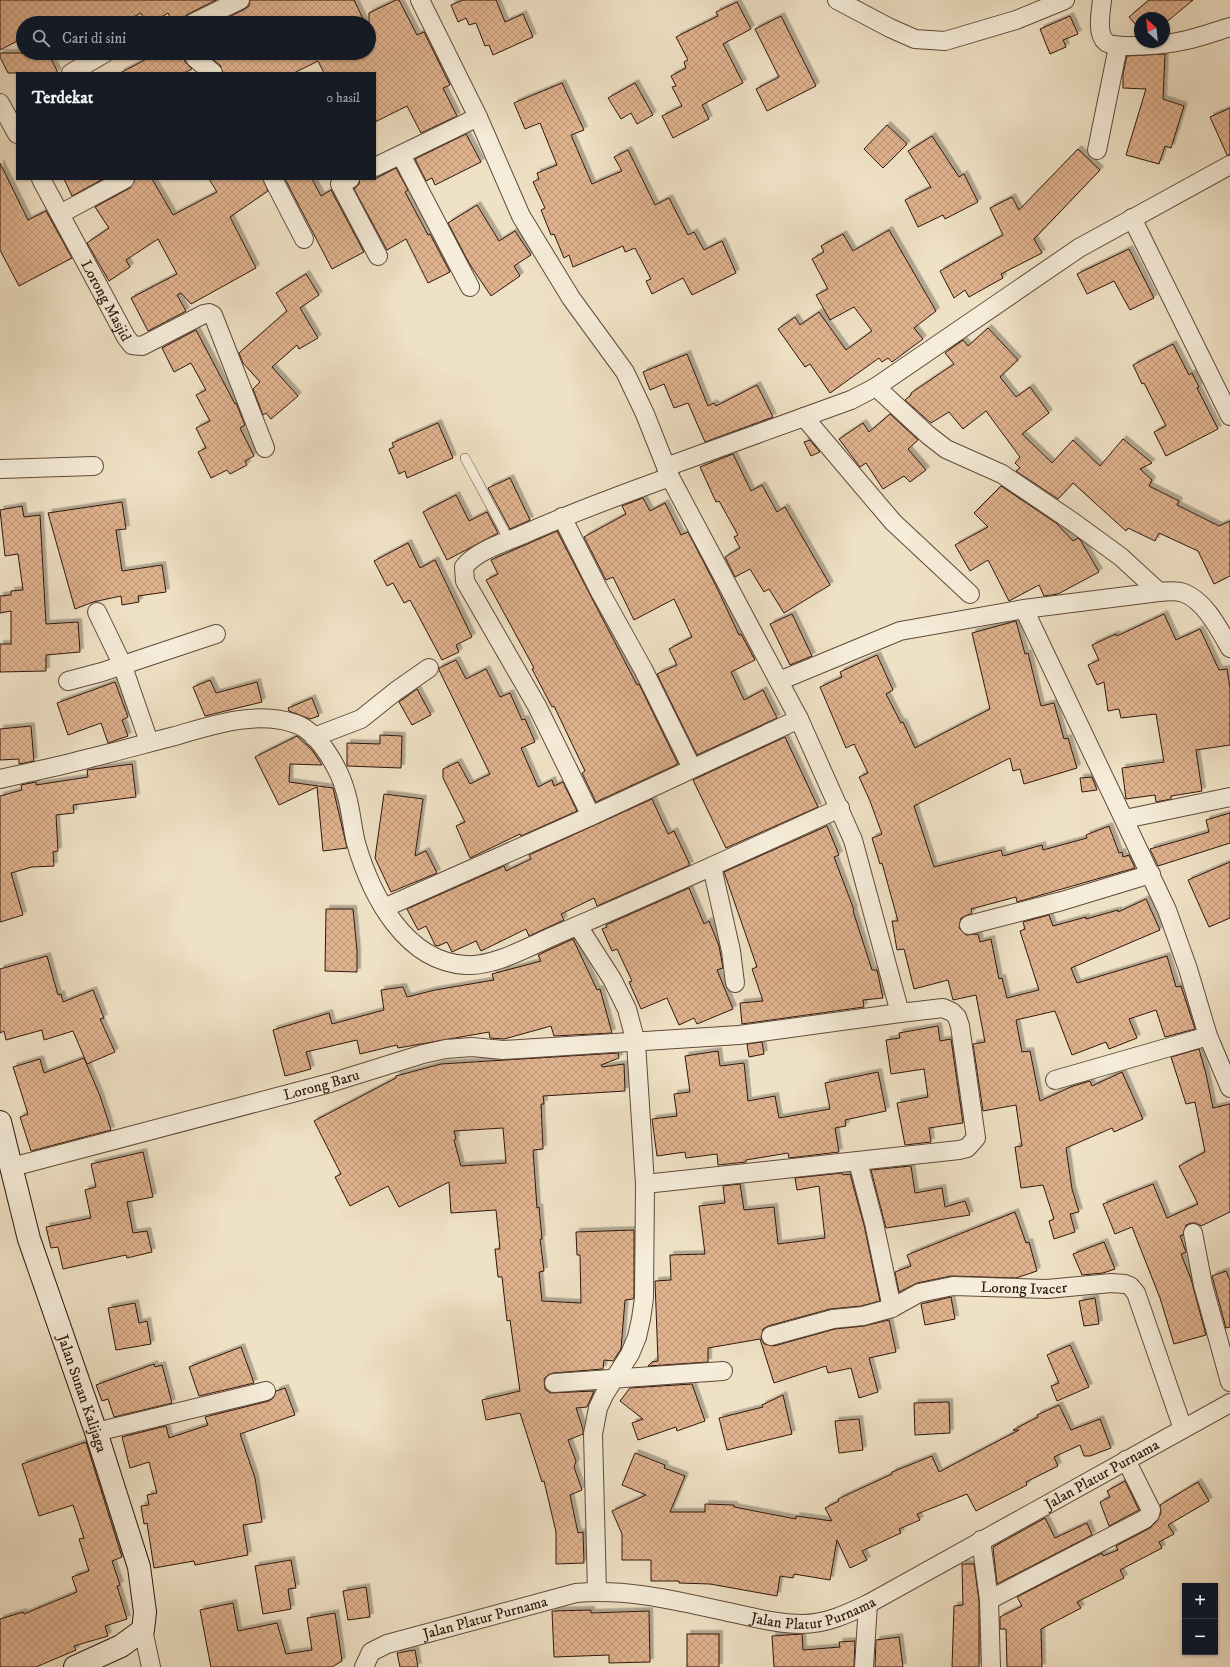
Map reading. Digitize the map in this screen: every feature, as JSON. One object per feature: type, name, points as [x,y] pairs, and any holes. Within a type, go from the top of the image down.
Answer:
[{"type":"street","points":[[208,16],[240,0]]},
{"type":"street","points":[[420,0],[478,117],[521,216],[570,298],[625,372],[645,414],[668,472],[798,719],[840,808],[853,840],[900,1013]]},
{"type":"street","points":[[837,0],[890,28],[916,39],[945,41],[1016,20],[1065,0]]},
{"type":"street","points":[[1102,0],[1100,27],[1102,35],[1106,42],[1118,47],[1182,41],[1230,28]]},
{"type":"street","points":[[1098,150],[1118,47]]},
{"type":"street","points":[[74,72],[93,60]]},
{"type":"street","points":[[197,60],[212,72]]},
{"type":"street","points":[[8,107],[16,131]]},
{"type":"street","points":[[376,166],[478,117]]},
{"type":"street","points":[[400,154],[470,287]]},
{"type":"street","points":[[591,816],[537,706],[465,581],[464,567],[469,561],[509,540],[562,517],[668,472],[804,417],[851,400],[876,387],[1079,248],[1230,165]]},
{"type":"street","name":"Lorong Masjid","points":[[42,180],[126,337],[132,345],[142,346],[204,314],[209,313],[213,315],[265,448]]},
{"type":"street","points":[[60,214],[123,180]]},
{"type":"street","points":[[274,180],[304,239]]},
{"type":"street","points":[[348,180],[340,184],[378,256]]},
{"type":"street","points":[[1132,218],[1230,416]]},
{"type":"street","points":[[876,387],[928,435],[946,448],[1002,474],[1121,557],[1158,592]]},
{"type":"street","points":[[804,417],[893,522],[970,594]]},
{"type":"street","points":[[0,470],[94,466]]},
{"type":"street","points":[[562,517],[599,590],[643,669],[692,768]]},
{"type":"street","points":[[778,681],[900,631],[1024,609],[1158,592],[1176,591],[1184,593],[1195,600],[1217,626],[1230,648]]},
{"type":"street","points":[[1024,609],[1167,910],[1188,968],[1208,1036],[1230,1088]]},
{"type":"street","points":[[97,612],[122,664],[149,742]]},
{"type":"street","points":[[68,681],[102,672],[122,664],[216,634]]},
{"type":"street","points":[[314,736],[360,719],[429,668]]},
{"type":"street","points":[[0,779],[88,759],[229,721],[262,718],[296,724],[314,736],[325,750],[346,791],[356,842],[367,873],[384,908],[403,933],[417,947],[433,956],[453,963],[469,966],[493,961],[578,926],[712,867],[840,808]]},
{"type":"street","points":[[384,908],[591,816],[798,719]]},
{"type":"street","points":[[1125,819],[1230,797]]},
{"type":"street","points":[[712,867],[731,951],[735,983]]},
{"type":"street","points":[[969,925],[1062,901],[1150,874]]},
{"type":"street","points":[[578,926],[612,978],[627,1009],[636,1042],[645,1184],[644,1298],[642,1312],[630,1354],[604,1395],[598,1408],[593,1434],[597,1591]]},
{"type":"street","name":"Lorong Baru","points":[[12,1168],[330,1083],[423,1054],[446,1049],[472,1047],[503,1050],[739,1035],[943,1008],[952,1012],[957,1017],[960,1026],[976,1138],[967,1148],[959,1150],[858,1162]]},
{"type":"street","points":[[1055,1080],[1208,1036]]},
{"type":"street","name":"Jalan Sunan Kalijaga","points":[[0,1122],[29,1238],[96,1432],[139,1567],[145,1612],[143,1630],[151,1667]]},
{"type":"street","points":[[645,1184],[858,1162],[874,1223],[892,1308]]},
{"type":"street","points":[[1193,1232],[1203,1284],[1230,1382]]},
{"type":"street","name":"Lorong Ivacer","points":[[771,1336],[833,1320],[863,1316],[892,1308],[919,1293],[953,1286],[1047,1289],[1095,1284],[1125,1284],[1130,1286],[1136,1293],[1183,1429]]},
{"type":"street","points":[[554,1383],[723,1371]]},
{"type":"street","points":[[96,1432],[266,1391]]},
{"type":"street","name":"Jalan Platur Purnama","points":[[364,1667],[371,1652],[387,1644],[576,1593],[597,1591],[647,1595],[769,1621],[802,1624],[838,1618],[868,1604],[1230,1403]]},
{"type":"street","points":[[989,1600],[1145,1519],[1150,1514],[1151,1510],[1126,1460]]},
{"type":"street","points":[[981,1540],[989,1600],[991,1667]]},
{"type":"street","points":[[864,1667],[868,1604]]},
{"type":"street","points":[[75,1667],[121,1646],[143,1630]]},
{"type":"lane","points":[[465,458],[509,540]]},
{"type":"building","points":[[0,0],[216,0],[185,16],[170,16],[168,13],[163,16],[142,16],[141,13],[135,16],[16,16],[16,42],[0,50]]},
{"type":"building","points":[[250,0],[354,0],[362,16],[231,16],[249,6]]},
{"type":"building","points":[[399,0],[417,35],[424,32],[450,85],[443,88],[457,116],[421,133],[407,106],[376,122],[376,72],[324,72],[318,61],[296,72],[223,72],[220,65],[214,60],[376,60],[376,16],[369,16],[369,13]]},
{"type":"building","points":[[463,0],[496,0],[505,22],[523,14],[533,37],[493,55],[489,45],[485,46],[476,23],[469,25],[466,18],[458,22],[451,5]]},
{"type":"building","points":[[1149,0],[1193,0],[1170,19],[1170,12],[1135,12]]},
{"type":"building","points":[[737,2],[751,29],[723,44],[743,83],[702,105],[709,119],[673,138],[662,116],[682,106],[672,87],[676,86],[671,76],[686,68],[684,62],[688,60],[676,37],[718,16],[716,12]]},
{"type":"building","points":[[1134,13],[1134,23],[1129,17]]},
{"type":"building","points":[[781,16],[816,86],[767,111],[756,89],[779,77],[755,29]]},
{"type":"building","points":[[1070,16],[1078,34],[1063,40],[1066,47],[1050,54],[1040,29]]},
{"type":"building","points":[[0,53],[16,53],[16,60],[52,60],[58,72],[8,73],[0,57]]},
{"type":"building","points":[[1165,54],[1163,99],[1184,106],[1171,148],[1165,146],[1159,164],[1126,155],[1146,89],[1123,88],[1123,74],[1127,56]]},
{"type":"building","points":[[145,60],[185,60],[192,69],[186,72],[122,72]]},
{"type":"building","points":[[562,83],[584,130],[571,135],[592,184],[622,171],[614,157],[628,150],[655,205],[669,198],[688,235],[694,232],[704,250],[722,241],[736,273],[692,295],[683,278],[652,294],[646,281],[651,279],[635,248],[625,252],[623,246],[573,267],[569,255],[564,258],[554,234],[551,235],[541,210],[545,208],[533,182],[539,179],[537,173],[557,165],[540,123],[525,129],[514,103]]},
{"type":"building","points":[[635,83],[653,115],[637,124],[631,113],[621,119],[608,98]]},
{"type":"building","points":[[1230,108],[1230,155],[1227,155],[1210,117]]},
{"type":"building","points":[[887,125],[907,144],[883,168],[864,149]]},
{"type":"building","points":[[466,134],[481,162],[435,185],[432,178],[426,181],[415,159]]},
{"type":"building","points":[[932,136],[959,177],[964,174],[978,202],[945,219],[943,215],[918,227],[905,200],[931,187],[908,151]]},
{"type":"building","points":[[1078,149],[1100,170],[1034,239],[1042,253],[1001,274],[1003,278],[969,297],[965,290],[954,298],[940,271],[1003,235],[990,208],[1012,197],[1019,210]]},
{"type":"building","points":[[0,163],[28,220],[46,211],[72,258],[19,286],[0,250]]},
{"type":"building","points":[[396,168],[408,190],[405,192],[450,272],[428,283],[406,239],[387,250],[354,189],[359,184],[360,180],[376,180],[376,178]]},
{"type":"building","points":[[64,180],[101,180],[72,196]]},
{"type":"building","points":[[134,180],[153,180],[173,215],[217,192],[210,180],[263,180],[268,191],[230,217],[256,268],[191,304],[181,293],[177,295],[186,311],[148,331],[131,298],[177,274],[158,239],[126,260],[130,267],[109,281],[87,243],[109,228],[95,207],[130,188]]},
{"type":"building","points":[[286,180],[313,180],[321,196],[331,190],[364,252],[332,269]]},
{"type":"building","points":[[477,205],[499,241],[515,231],[531,255],[514,266],[520,276],[491,296],[469,263],[448,223]]},
{"type":"building","points":[[889,230],[936,311],[914,328],[923,339],[892,362],[888,358],[882,362],[879,358],[830,393],[810,364],[805,367],[778,329],[795,317],[800,325],[819,312],[846,350],[872,331],[854,307],[830,320],[816,295],[828,289],[812,259],[824,252],[821,246],[843,234],[853,251]]},
{"type":"building","points":[[1129,249],[1154,298],[1130,310],[1114,281],[1087,294],[1077,274]]},
{"type":"building","points":[[306,274],[319,295],[300,308],[318,338],[299,349],[297,345],[272,367],[298,396],[271,419],[266,413],[263,415],[253,389],[260,382],[243,363],[239,353],[287,311],[276,293]]},
{"type":"building","points":[[988,328],[1018,360],[1000,377],[1016,397],[1030,387],[1049,413],[1022,434],[1052,463],[1073,440],[1100,466],[1123,439],[1152,463],[1140,469],[1152,480],[1149,486],[1179,501],[1177,505],[1219,526],[1230,521],[1230,576],[1214,584],[1198,551],[1159,533],[1155,541],[1128,528],[1126,531],[1073,483],[1058,499],[1016,471],[1020,468],[1015,463],[1020,457],[986,411],[963,429],[949,412],[931,423],[905,400],[911,395],[911,393],[954,364],[945,353],[963,340],[968,346]]},
{"type":"building","points":[[196,330],[235,404],[236,403],[245,425],[240,428],[254,456],[245,461],[247,465],[230,474],[227,470],[211,478],[198,452],[206,448],[196,428],[210,421],[196,395],[206,390],[191,363],[174,372],[162,348]]},
{"type":"building","points":[[1173,344],[1189,375],[1192,373],[1199,387],[1197,388],[1218,429],[1166,456],[1154,432],[1166,426],[1133,365]]},
{"type":"building","points":[[687,354],[708,406],[714,403],[716,406],[757,385],[773,417],[705,442],[688,403],[674,408],[664,384],[650,390],[643,372]]},
{"type":"building","points":[[890,414],[918,440],[908,449],[926,470],[910,482],[904,476],[883,489],[866,463],[860,467],[839,439],[863,423],[869,432]]},
{"type":"building","points":[[438,423],[453,458],[407,478],[405,471],[399,474],[389,449],[394,447],[392,443]]},
{"type":"building","points":[[810,440],[820,452],[811,456],[804,442]]},
{"type":"building","points":[[733,454],[751,491],[762,485],[777,512],[785,507],[830,585],[784,613],[769,589],[764,592],[750,569],[735,577],[725,557],[740,548],[734,537],[738,535],[719,501],[716,502],[700,467]]},
{"type":"building","points":[[510,478],[530,520],[510,529],[488,488]]},
{"type":"building","points":[[1001,486],[1056,523],[1073,541],[1078,538],[1099,572],[1058,594],[1044,596],[1039,585],[1009,601],[988,560],[970,571],[955,545],[988,527],[974,513]]},
{"type":"building","points":[[456,495],[469,521],[487,512],[498,533],[447,560],[423,512]]},
{"type":"building","points":[[643,498],[650,511],[665,503],[681,535],[688,532],[739,635],[741,634],[755,660],[731,672],[744,700],[763,690],[777,718],[697,755],[657,674],[677,665],[669,649],[692,637],[674,599],[634,620],[613,577],[606,580],[584,537],[626,514],[622,506]]},
{"type":"building","points":[[122,502],[126,529],[116,530],[122,571],[162,565],[166,592],[138,596],[139,602],[122,605],[121,596],[93,602],[75,609],[48,513]]},
{"type":"building","points":[[22,506],[24,517],[40,515],[46,624],[78,622],[80,652],[46,655],[46,671],[0,672],[0,644],[11,644],[11,611],[0,613],[0,596],[11,595],[11,591],[23,590],[18,554],[5,556],[0,510]]},
{"type":"building","points":[[557,531],[637,685],[639,684],[678,764],[596,802],[582,773],[585,771],[554,706],[552,707],[532,669],[534,668],[486,580],[498,574],[491,560]]},
{"type":"building","points":[[408,543],[420,568],[435,560],[472,637],[456,645],[459,652],[442,660],[410,600],[404,603],[393,583],[387,586],[374,561]]},
{"type":"building","points":[[792,614],[812,656],[790,665],[770,624]]},
{"type":"building","points":[[1164,614],[1176,640],[1200,629],[1219,670],[1227,669],[1230,688],[1230,745],[1196,750],[1202,791],[1171,796],[1171,799],[1156,802],[1155,795],[1126,799],[1122,768],[1164,762],[1156,714],[1121,718],[1119,709],[1108,711],[1104,682],[1097,685],[1088,665],[1099,660],[1092,645],[1116,634],[1117,636]]},
{"type":"building","points":[[1016,621],[1025,654],[1028,653],[1041,706],[1054,703],[1064,739],[1068,738],[1077,768],[1024,784],[1020,769],[1013,771],[1010,758],[914,806],[934,867],[1001,850],[1003,856],[1042,845],[1043,850],[1087,838],[1086,835],[1109,826],[1119,853],[1122,852],[1123,857],[1129,855],[1135,868],[1017,902],[1016,897],[971,909],[972,913],[961,918],[959,928],[966,935],[978,934],[980,942],[991,939],[999,979],[1002,978],[1007,998],[1039,990],[1020,931],[1025,929],[1023,922],[1049,915],[1053,926],[1118,910],[1118,912],[1146,899],[1160,930],[1071,968],[1077,983],[1167,956],[1176,987],[1181,986],[1195,1029],[1165,1037],[1156,1010],[1129,1019],[1137,1038],[1109,1049],[1106,1042],[1072,1055],[1055,1011],[1016,1020],[1022,1052],[1030,1051],[1040,1101],[1073,1086],[1090,1081],[1092,1086],[1122,1072],[1143,1119],[1114,1132],[1112,1128],[1066,1148],[1072,1189],[1079,1212],[1070,1214],[1075,1232],[1054,1239],[1049,1221],[1054,1219],[1043,1185],[1021,1188],[1015,1147],[1022,1146],[1016,1105],[983,1111],[973,1044],[985,1042],[976,995],[953,1000],[948,980],[914,989],[904,949],[897,950],[892,921],[898,921],[882,863],[880,864],[872,838],[882,834],[870,801],[859,777],[868,773],[854,744],[846,748],[820,687],[842,677],[840,672],[877,655],[893,690],[886,694],[901,723],[903,722],[915,748],[990,709],[972,633]]},
{"type":"building","points":[[456,660],[466,679],[486,669],[500,697],[510,693],[522,720],[525,719],[535,742],[521,748],[538,787],[552,780],[554,786],[563,782],[577,811],[521,836],[520,834],[470,858],[456,826],[465,822],[443,778],[443,769],[458,762],[470,784],[490,774],[439,670],[439,668]]},
{"type":"building","points":[[210,680],[216,693],[257,682],[262,702],[205,716],[193,687]]},
{"type":"building","points":[[115,682],[128,717],[122,720],[128,736],[108,743],[101,723],[68,735],[57,703]]},
{"type":"building","points":[[417,689],[431,715],[412,725],[399,702]]},
{"type":"building","points":[[312,698],[319,716],[310,719],[289,711],[288,708]]},
{"type":"building","points":[[31,726],[34,761],[19,764],[19,759],[0,760],[0,729]]},
{"type":"building","points":[[380,735],[402,736],[401,768],[347,766],[347,743],[380,744]]},
{"type":"building","points":[[297,736],[312,750],[322,765],[290,764],[289,782],[333,788],[347,848],[323,851],[317,787],[279,805],[255,757]]},
{"type":"building","points":[[785,737],[818,807],[726,848],[693,780]]},
{"type":"building","points":[[132,764],[136,797],[73,805],[74,813],[56,815],[58,851],[53,852],[54,866],[32,867],[11,873],[23,915],[0,922],[0,796],[22,790],[21,785],[36,782],[36,785],[88,777],[87,770]]},
{"type":"building","points":[[1092,777],[1097,790],[1082,792],[1080,778]]},
{"type":"building","points":[[384,794],[423,799],[415,856],[426,851],[437,873],[391,892],[375,858]]},
{"type":"building","points":[[652,799],[668,834],[674,831],[690,865],[597,906],[594,898],[561,914],[564,920],[529,936],[526,929],[481,951],[476,941],[452,952],[447,942],[438,946],[435,945],[426,926],[418,930],[407,909],[504,866],[506,871],[531,859],[529,855]]},
{"type":"building","points":[[1230,813],[1230,843],[1158,866],[1150,849],[1209,832],[1206,820]]},
{"type":"building","points":[[827,826],[839,855],[834,857],[854,910],[853,911],[872,970],[877,970],[883,998],[863,1000],[864,1007],[742,1024],[740,1003],[763,1001],[752,969],[757,967],[724,872]]},
{"type":"building","points":[[1230,862],[1230,918],[1209,927],[1188,880]]},
{"type":"building","points":[[689,888],[704,924],[709,921],[719,946],[723,968],[717,970],[733,1009],[697,1024],[694,1018],[679,1025],[667,998],[641,1009],[629,982],[632,981],[617,949],[612,951],[602,929],[607,927],[606,925]]},
{"type":"building","points":[[326,909],[353,909],[357,951],[357,972],[325,971]]},
{"type":"building","points":[[573,939],[597,990],[600,989],[612,1033],[554,1036],[551,1026],[504,1039],[490,1038],[489,1032],[398,1048],[397,1045],[360,1054],[357,1040],[306,1052],[311,1069],[285,1076],[273,1030],[329,1013],[332,1024],[384,1010],[381,990],[403,987],[407,997],[435,990],[494,980],[492,974],[541,961],[538,955]]},
{"type":"building","points":[[47,956],[58,995],[61,994],[63,1002],[93,990],[104,1018],[100,1019],[115,1052],[87,1064],[73,1031],[44,1040],[42,1030],[6,1040],[4,1031],[0,1033],[0,969]]},
{"type":"building","points":[[938,1026],[940,1041],[951,1039],[963,1123],[929,1128],[931,1142],[905,1145],[897,1103],[928,1097],[924,1069],[891,1074],[886,1040],[900,1038],[899,1033]]},
{"type":"building","points":[[762,1042],[764,1054],[749,1057],[747,1044]]},
{"type":"building","points":[[1199,1049],[1213,1108],[1230,1104],[1230,1212],[1201,1226],[1196,1223],[1186,1225],[1183,1235],[1180,1236],[1186,1252],[1181,1254],[1191,1279],[1206,1335],[1174,1344],[1160,1298],[1132,1227],[1115,1234],[1103,1204],[1153,1184],[1167,1218],[1198,1204],[1179,1166],[1205,1152],[1195,1102],[1186,1104],[1171,1057]]},
{"type":"building","points":[[718,1051],[720,1066],[744,1063],[748,1101],[775,1096],[779,1118],[830,1109],[825,1083],[878,1072],[886,1111],[845,1120],[846,1126],[835,1128],[839,1152],[789,1158],[788,1153],[746,1160],[746,1162],[718,1165],[717,1154],[686,1158],[685,1152],[657,1156],[652,1119],[677,1116],[674,1094],[690,1092],[685,1056]]},
{"type":"building","points":[[618,1053],[619,1058],[601,1065],[602,1067],[624,1064],[625,1091],[543,1096],[544,1104],[541,1104],[543,1149],[533,1150],[537,1208],[539,1207],[542,1239],[540,1239],[544,1271],[539,1272],[542,1301],[581,1303],[580,1255],[577,1255],[576,1232],[634,1230],[634,1297],[633,1299],[625,1300],[621,1349],[613,1361],[604,1360],[603,1369],[553,1373],[544,1379],[545,1389],[550,1393],[594,1391],[587,1407],[576,1408],[583,1429],[583,1434],[568,1440],[576,1461],[574,1467],[582,1490],[570,1495],[578,1533],[583,1532],[584,1563],[556,1564],[556,1532],[544,1481],[542,1482],[520,1413],[486,1420],[482,1400],[520,1391],[510,1320],[507,1321],[502,1277],[498,1277],[495,1249],[500,1249],[496,1210],[451,1213],[449,1182],[399,1207],[388,1186],[350,1206],[335,1177],[341,1174],[314,1121],[396,1078],[396,1076],[441,1064]],"holes":[[[503,1128],[506,1163],[461,1166],[454,1140],[456,1139],[454,1131]]]},
{"type":"building","points":[[84,1058],[100,1096],[111,1130],[31,1151],[20,1117],[28,1114],[13,1067],[40,1059],[44,1073]]},
{"type":"building","points":[[143,1152],[153,1197],[127,1202],[133,1233],[147,1231],[152,1252],[127,1258],[126,1255],[63,1269],[58,1247],[51,1248],[46,1227],[91,1218],[85,1190],[96,1187],[91,1164]]},
{"type":"building","points":[[911,1166],[915,1193],[942,1188],[945,1207],[965,1201],[970,1215],[886,1228],[871,1170]]},
{"type":"building","points":[[842,1173],[843,1175],[850,1174],[864,1225],[880,1301],[861,1306],[830,1309],[768,1326],[763,1329],[761,1338],[764,1344],[774,1346],[835,1329],[864,1326],[889,1320],[896,1352],[869,1358],[878,1392],[859,1398],[851,1368],[828,1373],[826,1366],[774,1383],[760,1339],[708,1348],[708,1362],[648,1366],[652,1362],[658,1361],[655,1281],[671,1280],[670,1255],[705,1254],[699,1206],[725,1203],[723,1186],[740,1184],[744,1210],[774,1207],[778,1244],[825,1238],[819,1186],[797,1190],[795,1178]]},
{"type":"building","points":[[1015,1212],[1026,1243],[1029,1242],[1037,1271],[1016,1278],[951,1276],[917,1283],[899,1292],[895,1272],[911,1266],[907,1255]]},
{"type":"building","points":[[1104,1242],[1115,1269],[1103,1273],[1082,1275],[1073,1254]]},
{"type":"building","points":[[1226,1271],[1230,1280],[1230,1327],[1226,1328],[1212,1276]]},
{"type":"building","points":[[951,1297],[955,1319],[925,1325],[921,1304]]},
{"type":"building","points":[[1095,1298],[1099,1324],[1084,1326],[1079,1301]]},
{"type":"building","points":[[135,1303],[139,1323],[147,1321],[151,1344],[116,1350],[108,1308]]},
{"type":"building","points":[[1070,1345],[1089,1387],[1057,1401],[1051,1386],[1059,1383],[1047,1355]]},
{"type":"building","points":[[241,1347],[254,1383],[199,1396],[189,1367]]},
{"type":"building","points":[[154,1364],[155,1367],[162,1365],[172,1403],[114,1417],[108,1399],[102,1401],[96,1385]]},
{"type":"building","points":[[692,1384],[705,1421],[677,1431],[676,1427],[638,1440],[632,1423],[643,1419],[620,1401],[630,1388]]},
{"type":"building","points":[[285,1388],[295,1415],[240,1434],[255,1478],[262,1522],[243,1525],[248,1555],[195,1565],[194,1561],[154,1568],[147,1523],[144,1524],[141,1506],[149,1505],[147,1495],[157,1493],[149,1462],[130,1468],[122,1437],[166,1426],[169,1438],[208,1425],[205,1417],[269,1401],[273,1398],[276,1391]]},
{"type":"building","points":[[783,1395],[792,1434],[727,1450],[719,1418],[763,1407],[762,1405]]},
{"type":"building","points":[[949,1402],[950,1433],[915,1435],[914,1403]]},
{"type":"building","points":[[1059,1405],[1071,1430],[1100,1419],[1111,1448],[1090,1456],[1084,1456],[1080,1445],[1054,1457],[1058,1466],[1026,1482],[1027,1485],[976,1511],[967,1494],[917,1514],[920,1520],[899,1529],[901,1533],[862,1551],[867,1560],[850,1568],[837,1540],[830,1580],[794,1574],[793,1578],[780,1576],[777,1596],[710,1584],[679,1583],[679,1581],[651,1581],[651,1560],[622,1560],[622,1534],[612,1511],[646,1495],[622,1485],[635,1453],[665,1465],[664,1468],[685,1476],[670,1512],[705,1512],[705,1504],[734,1505],[734,1507],[796,1519],[796,1516],[832,1521],[825,1508],[839,1501],[838,1499],[892,1474],[892,1472],[932,1456],[939,1472],[1019,1430],[1013,1430],[1038,1417],[1037,1415]]},
{"type":"building","points":[[859,1419],[863,1450],[839,1453],[835,1421]]},
{"type":"building","points":[[86,1442],[122,1557],[112,1561],[120,1585],[117,1586],[127,1619],[105,1626],[108,1636],[74,1646],[76,1650],[36,1667],[0,1667],[0,1619],[23,1612],[24,1614],[77,1592],[72,1577],[89,1571],[79,1539],[84,1538],[73,1505],[39,1516],[22,1464]]},
{"type":"building","points":[[1125,1481],[1139,1510],[1109,1526],[1100,1502],[1110,1497],[1107,1491]]},
{"type":"building","points":[[1198,1482],[1209,1501],[1168,1525],[1174,1534],[1159,1542],[1162,1548],[1120,1570],[1124,1578],[1077,1602],[1081,1608],[1041,1629],[1042,1667],[1007,1667],[1006,1629],[1000,1629],[1000,1617],[1022,1606],[1017,1597],[1102,1553],[1103,1556],[1118,1550],[1116,1546],[1150,1528],[1157,1521],[1161,1513],[1160,1505]]},
{"type":"building","points":[[1045,1518],[1055,1538],[1087,1523],[1092,1535],[997,1584],[993,1547]]},
{"type":"building","points":[[291,1560],[296,1588],[288,1589],[291,1609],[263,1614],[255,1566]]},
{"type":"building","points":[[962,1564],[974,1564],[979,1601],[979,1667],[952,1667],[954,1606],[963,1605]]},
{"type":"building","points":[[366,1587],[370,1617],[348,1620],[343,1591]]},
{"type":"building","points":[[233,1603],[238,1631],[277,1623],[286,1654],[312,1650],[307,1618],[335,1613],[342,1661],[332,1667],[211,1667],[200,1610]]},
{"type":"building","points":[[591,1610],[591,1613],[649,1611],[650,1662],[609,1663],[609,1655],[554,1657],[552,1611]]},
{"type":"building","points":[[687,1634],[719,1634],[719,1667],[687,1667]]},
{"type":"building","points":[[802,1634],[803,1650],[840,1647],[839,1642],[855,1641],[854,1667],[774,1667],[772,1636]]},
{"type":"building","points":[[899,1637],[903,1667],[875,1667],[876,1640]]},
{"type":"building","points":[[415,1650],[418,1667],[400,1667],[397,1653]]}]
